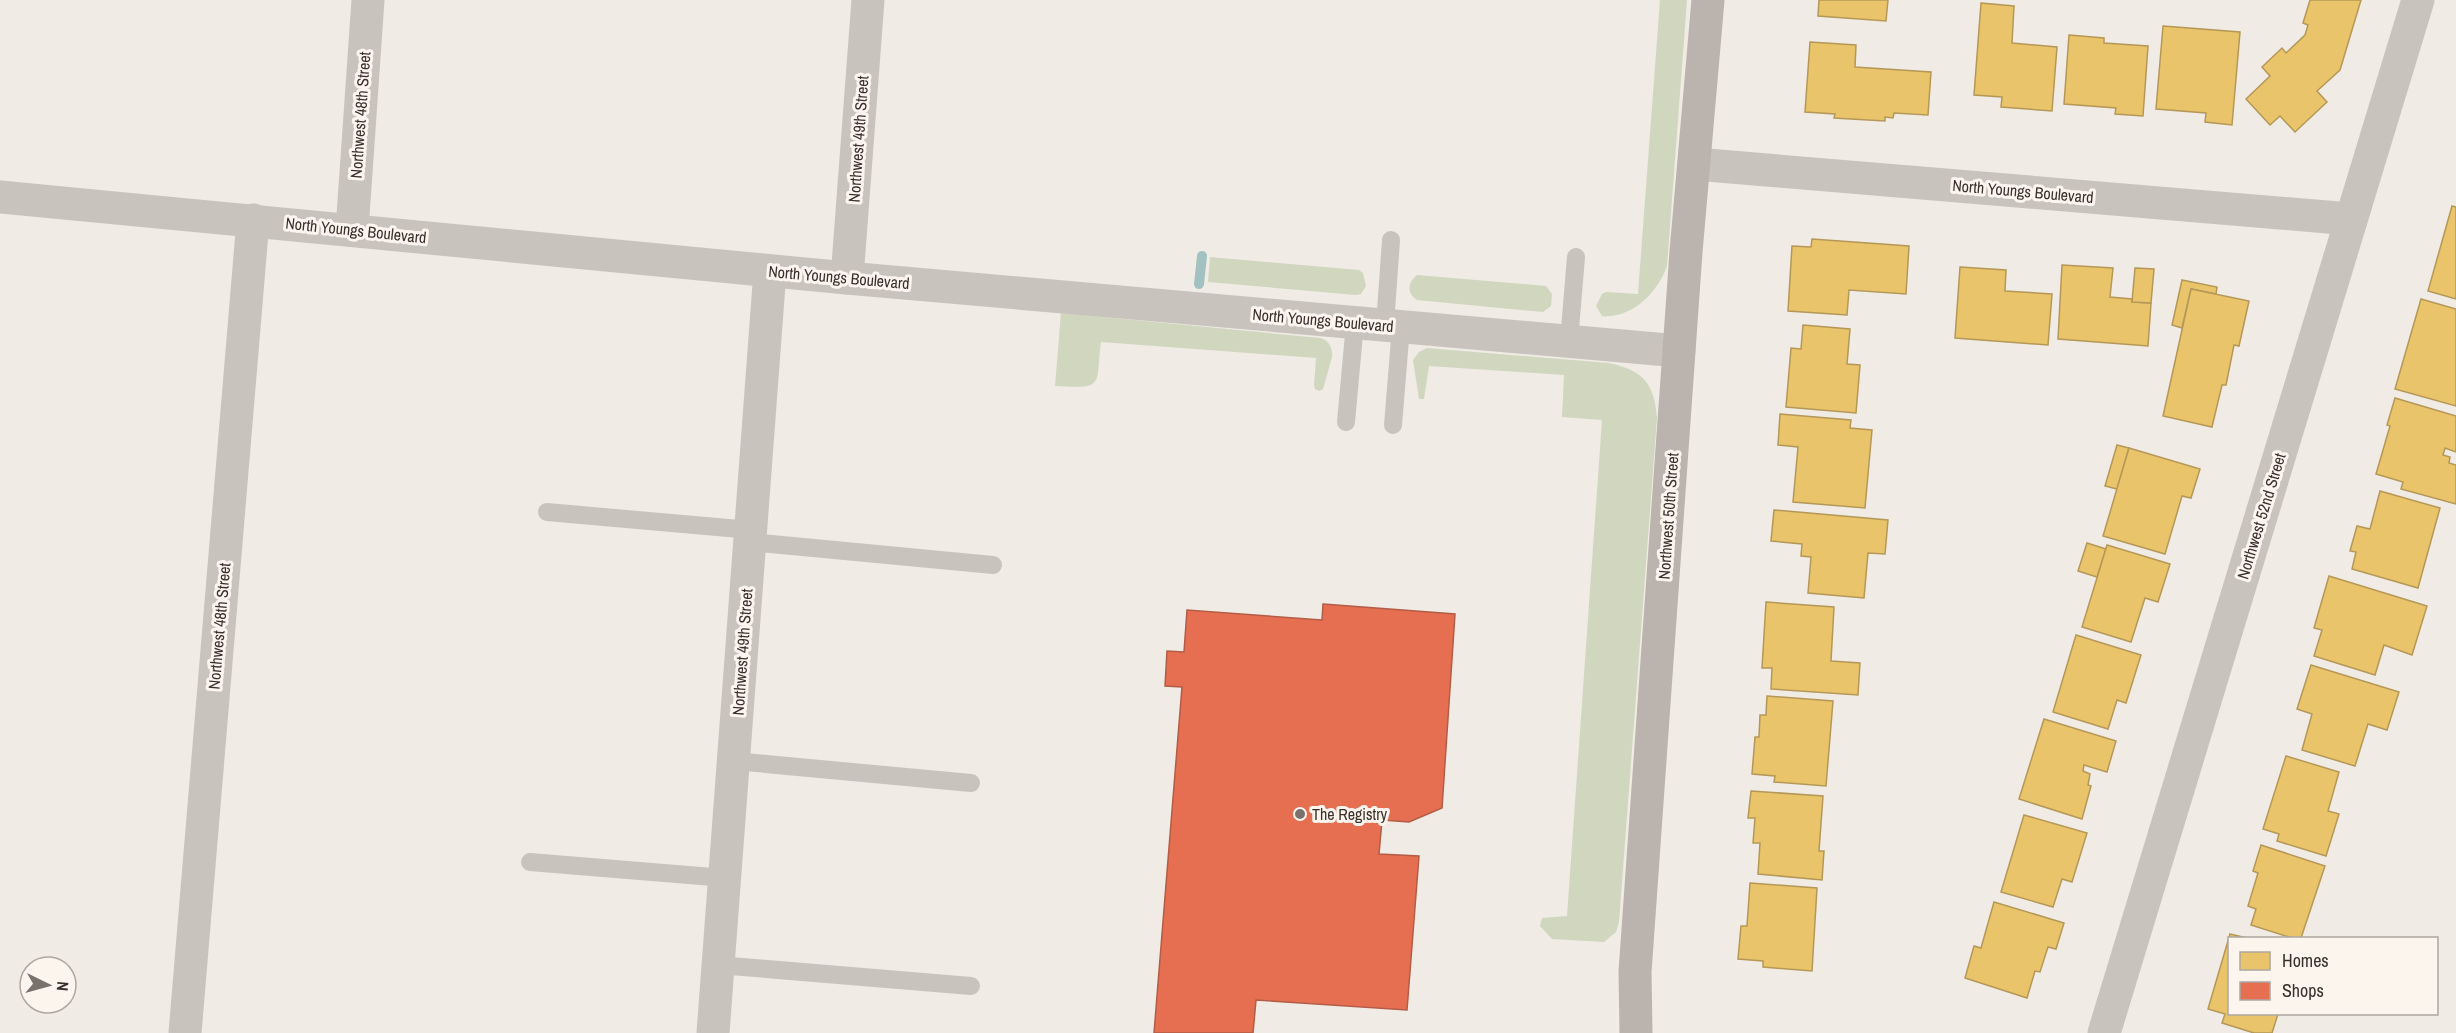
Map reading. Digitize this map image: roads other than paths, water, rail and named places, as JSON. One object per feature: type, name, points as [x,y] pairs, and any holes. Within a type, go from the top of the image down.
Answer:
[{"type":"street","name":"Northwest 48th Street","points":[[352,230],[368,0]]},
{"type":"street","name":"Northwest 49th Street","points":[[847,278],[868,0]]},
{"type":"street","name":"Northwest 50th Street","points":[[1636,1033],[1636,960],[1679,351],[1708,0]]},
{"type":"street","name":"Northwest 52nd Street","points":[[2104,1033],[2418,0]]},
{"type":"street","name":"North Youngs Boulevard","points":[[1695,164],[2351,219]]},
{"type":"street","name":"North Youngs Boulevard","points":[[0,197],[770,271],[1679,351]]},
{"type":"street","name":"Northwest 48th Street","points":[[185,1033],[253,220]]},
{"type":"street","name":"Northwest 49th Street","points":[[713,1033],[770,271]]},
{"type":"lane","points":[[1346,422],[1380,325],[1391,240]]},
{"type":"lane","points":[[1569,341],[1576,257]]},
{"type":"lane","points":[[1380,325],[1393,425]]},
{"type":"lane","points":[[547,512],[993,565]]},
{"type":"lane","points":[[734,761],[972,783]]},
{"type":"lane","points":[[530,862],[725,878]]},
{"type":"lane","points":[[718,965],[971,986]]},
{"type":"waterway","points":[[1199,284],[1202,256]]},
{"type":"place","name":"The Registry","points":[[1300,814]]}]
